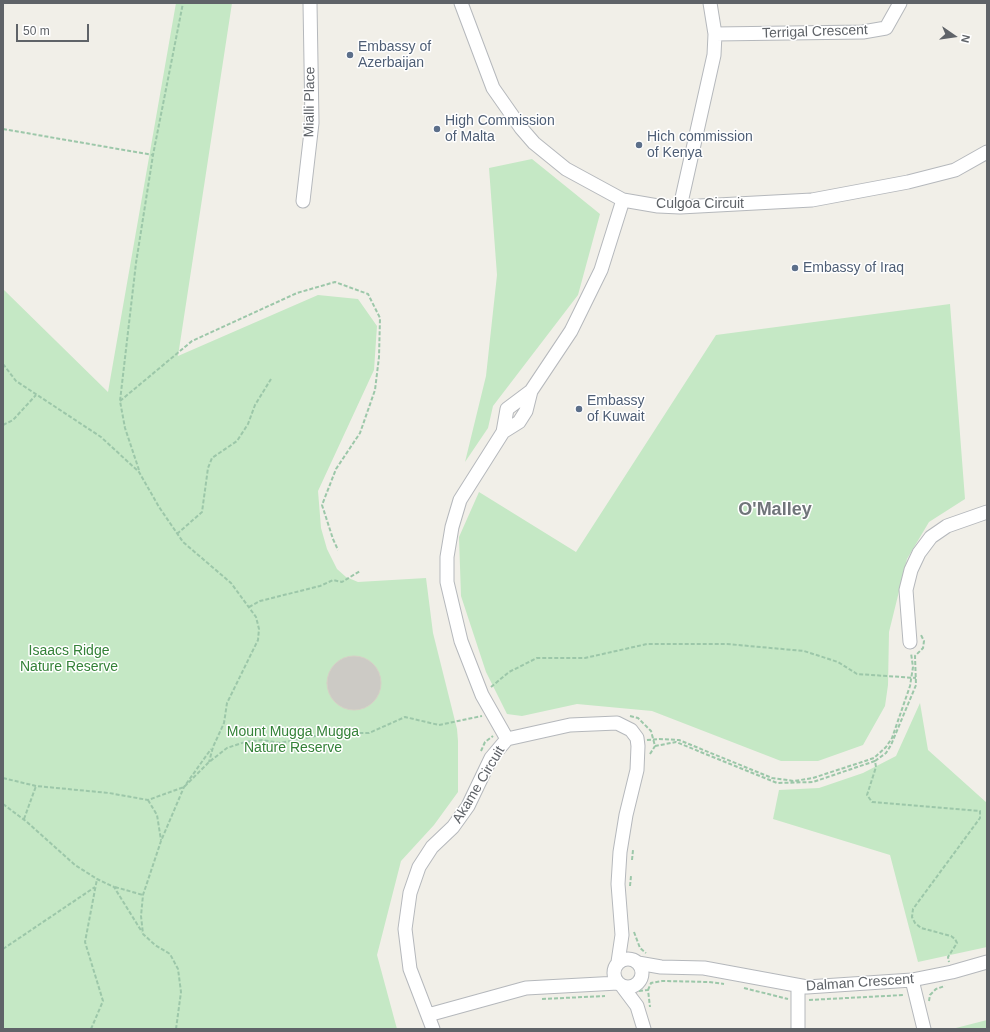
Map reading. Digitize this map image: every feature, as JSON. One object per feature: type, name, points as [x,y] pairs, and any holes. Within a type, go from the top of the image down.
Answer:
[{"type":"street","name":"Mialli Place","points":[[303,201],[312,123],[310,3]]},
{"type":"street","name":"Culgoa Circuit","points":[[461,3],[493,88],[521,128],[534,143],[566,169],[623,200],[658,206],[680,207],[812,200],[908,182],[955,170],[986,155]]},
{"type":"street","points":[[680,207],[714,55],[715,34],[710,3]]},
{"type":"street","name":"Terrigal Crescent","points":[[715,34],[863,32],[886,28],[900,3]]},
{"type":"street","points":[[504,734],[485,715],[482,695],[461,641],[455,618],[447,582],[447,557],[452,527],[460,500],[503,432],[507,409],[531,391],[570,332],[601,270],[623,200]]},
{"type":"street","points":[[910,642],[906,590],[910,570],[919,553],[931,537],[947,526],[987,512]]},
{"type":"street","name":"Akame Circuit","points":[[433,1029],[410,969],[405,929],[410,893],[419,867],[432,847],[453,827],[468,806],[504,734],[570,725],[617,723],[631,730],[638,742]]},
{"type":"street","points":[[638,742],[636,770],[620,852],[618,884],[622,935],[636,975],[637,1006],[644,1029]]},
{"type":"street","name":"Dalman Crescent","points":[[428,1015],[526,988],[597,983],[636,975],[704,968],[798,987],[912,980],[952,972],[987,962]]},
{"type":"street","points":[[912,980],[924,1029]]},
{"type":"street","points":[[798,987],[798,1029]]},
{"type":"path","points":[[143,934],[141,916],[143,895],[151,875],[161,841],[184,787],[212,747],[224,723],[227,703],[232,691],[242,677],[258,640],[259,628],[256,617],[231,583],[183,542],[139,472],[124,428],[120,401],[136,263],[153,155],[183,3]]},
{"type":"path","points":[[3,130],[153,155]]},
{"type":"path","points":[[120,401],[192,341],[297,293],[335,282],[368,294],[380,318],[379,357],[375,390],[360,433],[336,468],[322,505],[338,550]]},
{"type":"path","points":[[3,364],[16,381],[102,437],[139,472]]},
{"type":"path","points":[[177,534],[202,512],[208,468],[212,458],[237,441],[248,424],[255,405],[271,379]]},
{"type":"path","points":[[3,425],[13,420],[36,395]]},
{"type":"path","points":[[249,607],[260,601],[320,586],[334,580],[342,582],[360,571]]},
{"type":"path","points":[[638,742],[654,740],[679,740],[772,778],[794,781],[813,778],[874,758],[886,747],[892,738],[905,703],[913,667],[910,642]]},
{"type":"path","points":[[482,695],[509,672],[536,658],[585,658],[647,644],[727,644],[804,651],[838,662],[857,674],[916,678]]},
{"type":"path","points":[[3,778],[36,786],[109,793],[148,800],[184,787],[208,762],[227,748],[250,741],[262,740],[280,743],[330,733],[369,733],[406,717],[439,725],[485,715]]},
{"type":"path","points":[[625,716],[638,718],[651,731],[655,746]]},
{"type":"path","points":[[480,755],[484,742],[504,734]]},
{"type":"path","points":[[649,758],[650,750],[655,746],[676,742],[777,783],[813,782],[875,761],[876,767],[867,795],[872,802],[980,811],[980,818],[913,909],[912,917],[915,923],[921,928],[951,936],[957,943],[948,957],[954,982],[933,992],[930,995],[928,1005]]},
{"type":"path","points":[[208,762],[212,747]]},
{"type":"path","points":[[23,819],[36,786]]},
{"type":"path","points":[[148,800],[157,815],[161,841]]},
{"type":"path","points":[[3,804],[23,819],[75,865],[96,879],[114,887],[143,895]]},
{"type":"path","points":[[631,866],[633,843]]},
{"type":"path","points":[[630,891],[631,872]]},
{"type":"path","points":[[91,1029],[103,1001],[85,942],[96,879]]},
{"type":"path","points":[[3,949],[95,887]]},
{"type":"path","points":[[114,887],[143,934],[155,945],[170,954],[178,969],[181,992],[176,1029]]},
{"type":"path","points":[[633,926],[636,941],[640,948],[647,953],[636,975],[648,990],[651,1011]]},
{"type":"path","points":[[535,1000],[610,995]]},
{"type":"green space","name":"Mount Mugga Mugga Nature Reserve","points":[[176,3],[232,3],[178,356],[318,295],[358,299],[377,326],[374,370],[318,491],[321,528],[327,549],[337,569],[346,577],[358,582],[426,578],[433,633],[457,729],[458,741],[458,792],[434,825],[401,861],[377,955],[397,1029],[3,1029],[3,289],[108,392]]},
{"type":"green space","points":[[532,159],[600,214],[578,295],[493,406],[488,428],[465,462],[486,376],[497,275],[489,168]]},
{"type":"green space","points":[[950,304],[965,499],[929,522],[907,559],[889,632],[888,685],[885,706],[863,745],[818,761],[781,761],[652,711],[577,704],[522,716],[507,714],[486,672],[461,596],[459,537],[479,492],[576,552],[716,335]]},
{"type":"green space","points":[[920,703],[928,750],[987,803],[987,947],[918,962],[890,855],[773,819],[779,790],[819,788],[863,773],[896,756]]},
{"type":"green space","points":[[987,1020],[987,1029],[952,1029]]},
{"type":"building","points":[[354,656],[364,658],[373,664],[379,673],[381,683],[379,693],[373,702],[364,708],[354,710],[344,708],[335,702],[329,693],[327,683],[329,673],[335,664],[344,658]]},
{"type":"place","name":"Embassy of Azerbaijan","points":[[350,55]]},
{"type":"place","name":"High Commission of Malta","points":[[437,129]]},
{"type":"place","name":"Hich commission of Kenya","points":[[639,145]]},
{"type":"place","name":"Embassy of Iraq","points":[[795,268]]},
{"type":"place","name":"Embassy of Kuwait","points":[[579,409]]},
{"type":"district","name":"O'Malley","points":[[775,510]]},
{"type":"park label","name":"Isaacs Ridge Nature Reserve","points":[[69,660]]}]
